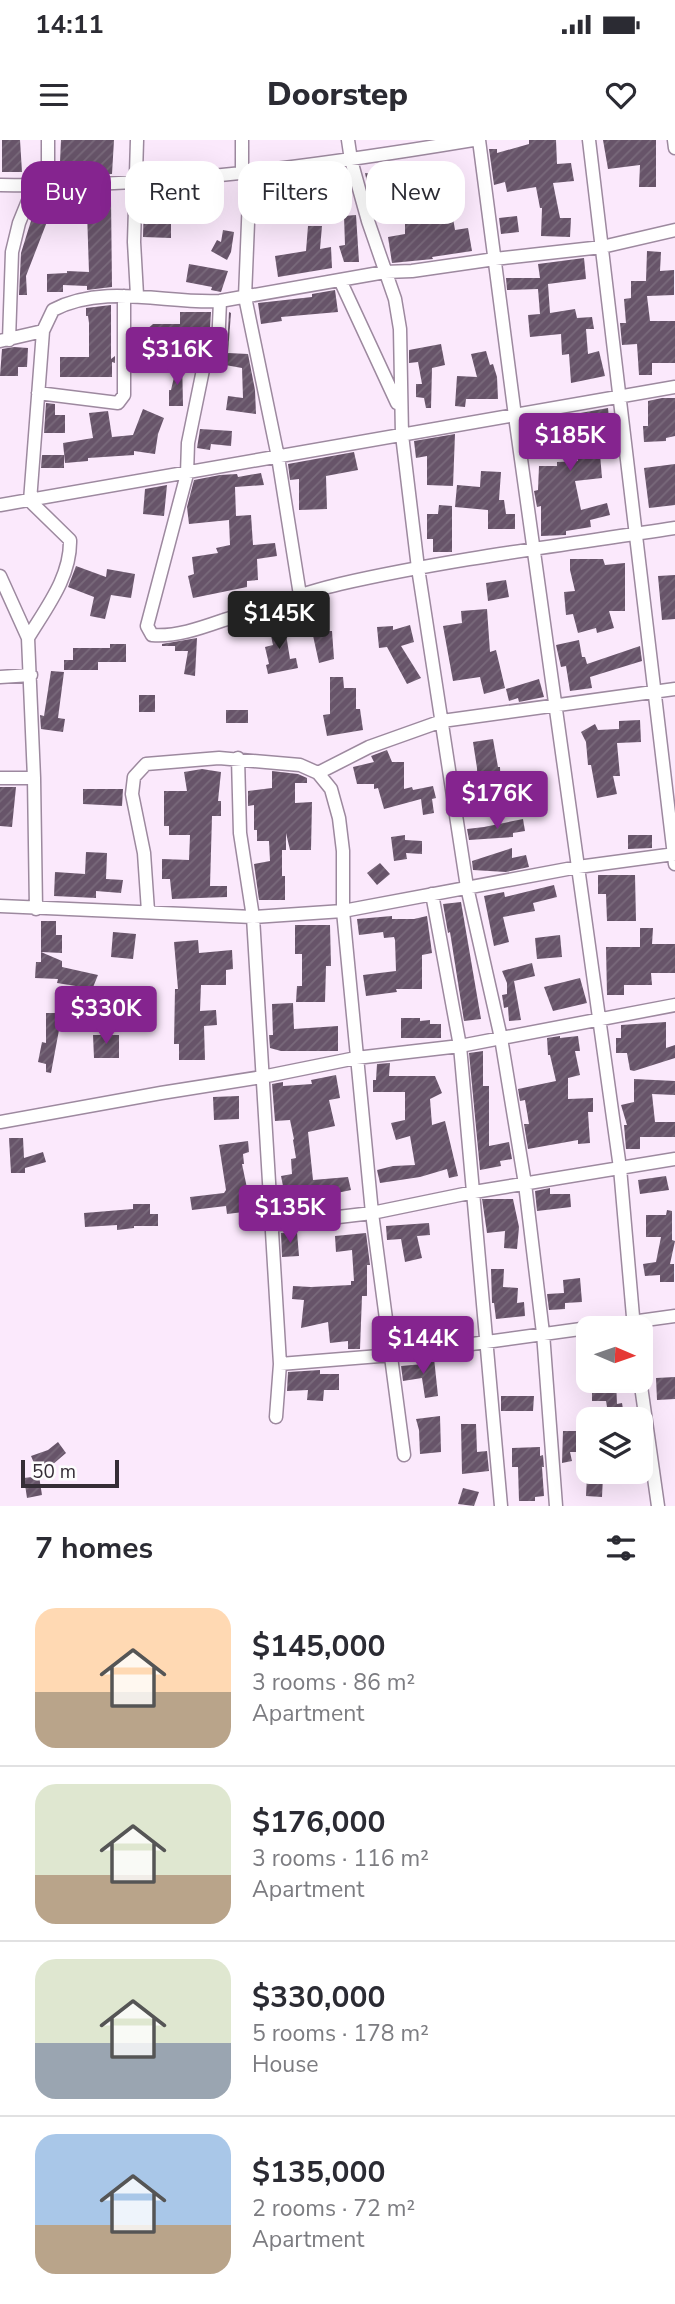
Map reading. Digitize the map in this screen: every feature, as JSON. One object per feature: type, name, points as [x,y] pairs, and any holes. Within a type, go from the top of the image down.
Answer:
[{"type":"street","points":[[48,140],[48,161]]},
{"type":"street","points":[[136,140],[136,161]]},
{"type":"street","points":[[242,140],[244,161]]},
{"type":"street","points":[[348,140],[368,221],[395,299],[400,329],[400,409],[418,568],[467,887],[501,1038],[525,1184],[543,1333],[556,1506]]},
{"type":"street","points":[[344,161],[473,140]]},
{"type":"street","points":[[479,140],[620,1168],[632,1316]]},
{"type":"street","points":[[0,906],[253,917],[343,911],[579,867],[675,857],[589,140]]},
{"type":"street","points":[[674,140],[675,148]]},
{"type":"street","points":[[0,185],[21,186]]},
{"type":"street","points":[[21,218],[12,253],[4,340],[43,331]]},
{"type":"street","points":[[38,393],[118,403],[124,395],[134,224]]},
{"type":"street","points":[[246,224],[245,298],[278,457],[300,595]]},
{"type":"street","points":[[28,638],[64,578],[71,556],[70,540],[30,501],[43,331],[53,310],[66,303],[131,295],[193,302],[245,298],[385,272],[602,247],[675,230]]},
{"type":"street","points":[[340,280],[400,409]]},
{"type":"street","points":[[220,301],[218,348],[205,360],[188,443],[187,474],[147,626],[152,635],[197,629],[300,595],[418,568],[675,528]]},
{"type":"street","points":[[0,505],[675,387]]},
{"type":"street","points":[[0,576],[28,638],[36,909]]},
{"type":"street","points":[[0,677],[31,675]]},
{"type":"street","points":[[318,773],[369,747],[442,721],[675,689]]},
{"type":"street","points":[[238,758],[240,833],[253,917],[280,1364],[276,1417]]},
{"type":"street","points":[[148,911],[144,853],[132,794],[134,776],[146,764],[238,758],[300,765],[318,773],[331,789],[343,851],[343,911],[372,1213],[404,1455]]},
{"type":"street","points":[[0,778],[34,778]]},
{"type":"street","points":[[432,894],[460,1046],[474,1192],[484,1341],[501,1506]]},
{"type":"street","points":[[0,1122],[356,1058],[460,1046],[675,1005]]},
{"type":"street","points":[[271,1225],[372,1213],[474,1192],[675,1159]]},
{"type":"street","points":[[653,1320],[675,1316]]},
{"type":"street","points":[[280,1364],[392,1355],[576,1330]]},
{"type":"street","points":[[642,1393],[658,1506]]},
{"type":"building","points":[[2,140],[20,140],[21,172],[2,172]]},
{"type":"building","points":[[61,140],[114,140],[112,174],[111,161],[60,161]]},
{"type":"building","points":[[529,140],[556,140],[557,164],[571,163],[574,181],[553,183],[560,218],[571,218],[570,237],[541,236],[542,208],[536,187],[507,192],[505,182],[494,185],[489,149],[497,149],[497,153],[529,144]]},
{"type":"building","points":[[603,140],[656,140],[656,187],[639,187],[640,165],[608,169]]},
{"type":"building","points":[[111,199],[112,287],[87,290],[87,286],[63,285],[63,292],[47,292],[47,274],[89,272],[87,224],[111,224]]},
{"type":"building","points":[[352,215],[356,215],[359,262],[344,262],[339,246],[345,245],[344,224],[352,224]]},
{"type":"building","points":[[517,216],[519,232],[501,234],[499,218]]},
{"type":"building","points":[[30,224],[46,224],[26,276],[27,295],[19,295],[21,253]]},
{"type":"building","points":[[143,224],[171,224],[171,238],[143,237]]},
{"type":"building","points":[[405,224],[454,224],[455,230],[468,228],[472,251],[432,257],[433,259],[392,263],[388,237],[405,234]]},
{"type":"building","points":[[308,226],[322,226],[320,249],[331,247],[332,268],[278,277],[275,256],[306,251]]},
{"type":"building","points":[[223,230],[234,232],[227,260],[211,251],[217,240],[221,242]]},
{"type":"building","points":[[647,251],[661,252],[660,271],[674,270],[674,295],[647,296],[650,321],[675,321],[675,363],[652,363],[652,375],[639,375],[637,344],[622,345],[620,323],[626,323],[624,299],[631,298],[631,281],[646,281]]},
{"type":"building","points":[[584,258],[586,279],[548,284],[550,313],[575,309],[577,318],[592,317],[594,329],[586,329],[588,354],[599,351],[605,376],[571,383],[569,354],[562,355],[561,334],[530,337],[528,315],[540,314],[538,289],[507,290],[506,278],[540,278],[538,264]]},
{"type":"building","points":[[189,264],[228,271],[221,292],[211,290],[212,287],[186,282]]},
{"type":"building","points":[[335,290],[338,312],[281,317],[282,321],[261,324],[258,303],[312,297],[312,294]]},
{"type":"building","points":[[111,305],[111,359],[115,356],[115,363],[112,362],[112,377],[60,377],[60,357],[89,357],[86,308]]},
{"type":"building","points":[[180,312],[211,312],[209,344],[207,346],[208,335],[167,335],[167,340],[154,341],[145,348],[139,369],[133,367],[133,341],[153,324],[180,324]]},
{"type":"building","points":[[229,312],[228,353],[248,354],[255,390],[256,414],[226,410],[228,396],[243,398],[242,368],[214,363],[227,349]]},
{"type":"building","points":[[441,344],[445,365],[432,368],[431,408],[426,408],[424,398],[416,397],[416,384],[422,384],[418,362],[409,363],[409,350]]},
{"type":"building","points":[[28,348],[27,367],[18,367],[18,376],[0,376],[2,349]]},
{"type":"building","points":[[486,351],[497,377],[498,399],[466,399],[465,407],[455,406],[457,376],[477,377],[471,354]]},
{"type":"building","points":[[179,356],[182,357],[183,406],[169,406],[169,390]]},
{"type":"building","points":[[675,398],[675,436],[666,438],[666,441],[644,442],[643,426],[648,426],[648,401]]},
{"type":"building","points":[[46,403],[55,404],[55,415],[65,415],[65,433],[44,433]]},
{"type":"building","points":[[608,408],[610,429],[598,430],[602,478],[575,481],[581,510],[607,503],[610,515],[590,520],[591,527],[566,531],[566,535],[541,536],[541,506],[537,507],[534,491],[538,490],[539,466],[557,466],[557,462],[578,461],[576,433],[533,438],[531,422]]},
{"type":"building","points":[[143,409],[164,418],[155,454],[134,451],[134,455],[88,458],[88,461],[65,463],[63,443],[93,438],[89,413],[108,411],[112,437],[133,435]]},
{"type":"building","points":[[200,429],[232,431],[231,446],[211,444],[210,450],[197,448]]},
{"type":"building","points":[[455,434],[453,486],[427,485],[427,456],[416,458],[414,441]]},
{"type":"building","points":[[354,452],[358,470],[326,476],[327,509],[299,510],[299,479],[290,480],[288,464]]},
{"type":"building","points":[[42,455],[64,455],[64,468],[41,468]]},
{"type":"building","points":[[675,464],[675,505],[649,508],[644,468]]},
{"type":"building","points":[[481,471],[501,472],[499,500],[504,500],[506,514],[515,514],[515,529],[488,529],[488,510],[455,507],[457,485],[480,487]]},
{"type":"building","points":[[261,473],[264,485],[235,487],[236,516],[251,515],[253,545],[275,543],[277,556],[257,559],[258,580],[247,581],[247,587],[193,598],[188,576],[194,574],[192,557],[218,553],[216,548],[230,545],[229,520],[189,524],[187,507],[194,480],[220,475],[237,474],[238,477]]},
{"type":"building","points":[[167,485],[164,516],[143,514],[145,489]]},
{"type":"building","points":[[439,505],[452,506],[452,552],[433,552],[433,539],[427,539],[427,514],[438,514]]},
{"type":"building","points":[[570,559],[603,559],[605,565],[625,563],[625,611],[609,611],[614,628],[597,633],[596,628],[578,633],[573,614],[566,615],[564,592],[575,591]]},
{"type":"building","points":[[76,566],[106,577],[107,569],[135,574],[131,598],[111,595],[105,619],[90,616],[94,597],[68,587]]},
{"type":"building","points":[[675,575],[675,619],[662,620],[658,576]]},
{"type":"building","points":[[506,580],[509,597],[488,601],[486,583]]},
{"type":"building","points":[[487,609],[490,652],[496,650],[505,688],[484,694],[480,677],[453,681],[443,626],[462,623],[461,611]]},
{"type":"building","points":[[284,622],[290,659],[296,658],[298,668],[268,674],[265,647],[273,645],[269,626]]},
{"type":"building","points":[[410,625],[414,642],[401,646],[421,678],[407,684],[387,647],[379,648],[377,627],[393,626],[393,630]]},
{"type":"building","points":[[312,631],[332,631],[334,659],[319,663]]},
{"type":"building","points":[[197,638],[195,676],[184,674],[188,651],[175,651],[175,646],[162,644]]},
{"type":"building","points":[[579,640],[582,657],[585,657],[587,664],[640,646],[642,661],[590,677],[592,688],[570,691],[566,666],[561,667],[556,645]]},
{"type":"building","points":[[110,644],[126,644],[126,662],[98,662],[98,670],[64,670],[64,660],[73,660],[73,648],[110,648]]},
{"type":"building","points":[[51,671],[64,672],[58,718],[65,719],[63,732],[41,729],[40,715],[44,716]]},
{"type":"building","points":[[330,677],[343,677],[344,688],[356,688],[356,709],[360,709],[363,730],[327,736],[323,715],[330,714]]},
{"type":"building","points":[[539,679],[544,697],[519,702],[518,698],[509,701],[506,689]]},
{"type":"building","points":[[139,695],[155,695],[155,712],[139,712]]},
{"type":"building","points":[[226,710],[248,710],[248,723],[226,723]]},
{"type":"building","points":[[640,720],[641,742],[617,743],[620,776],[613,776],[617,794],[597,798],[591,765],[588,765],[586,742],[581,732],[595,724],[598,730],[619,729],[619,721]]},
{"type":"building","points":[[493,739],[500,767],[501,792],[530,788],[531,802],[478,803],[473,742]]},
{"type":"building","points":[[387,750],[392,762],[404,762],[404,789],[433,786],[436,798],[432,799],[434,813],[423,815],[421,799],[384,809],[378,788],[374,789],[374,784],[357,784],[353,767],[374,762],[371,756]]},
{"type":"building","points":[[202,769],[221,772],[218,801],[221,801],[221,816],[212,816],[210,886],[227,886],[227,897],[172,899],[170,879],[162,879],[162,859],[189,860],[190,835],[169,835],[169,826],[164,826],[164,791],[187,791],[184,772]]},
{"type":"building","points":[[272,771],[298,774],[307,778],[307,783],[295,783],[295,803],[312,802],[311,850],[290,850],[286,833],[286,850],[282,850],[285,900],[259,900],[254,864],[270,861],[269,841],[257,841],[254,805],[248,806],[248,791],[272,788]]},
{"type":"building","points":[[0,787],[16,787],[12,827],[0,826]]},
{"type":"building","points":[[83,789],[123,789],[122,806],[83,804]]},
{"type":"building","points":[[523,819],[525,831],[513,833],[513,837],[469,840],[467,829]]},
{"type":"building","points":[[405,835],[405,840],[422,841],[422,854],[406,853],[407,859],[394,861],[391,837]]},
{"type":"building","points":[[628,835],[652,835],[652,848],[628,849]]},
{"type":"building","points":[[512,848],[512,858],[526,855],[529,867],[506,872],[473,870],[472,861]]},
{"type":"building","points":[[86,852],[107,853],[106,879],[123,880],[121,893],[96,891],[96,898],[54,896],[55,872],[85,874]]},
{"type":"building","points":[[380,863],[390,874],[377,885],[367,873]]},
{"type":"building","points":[[598,875],[635,875],[636,921],[607,921],[606,894],[598,894]]},
{"type":"building","points":[[554,885],[557,897],[533,903],[535,911],[503,917],[509,942],[494,946],[484,896],[504,892],[505,897]]},
{"type":"building","points":[[461,902],[481,1019],[464,1021],[443,904]]},
{"type":"building","points":[[392,916],[392,919],[414,919],[427,916],[432,953],[422,955],[422,989],[396,989],[397,992],[366,996],[363,975],[396,971],[395,940],[394,937],[384,938],[383,932],[359,935],[357,919]]},
{"type":"building","points":[[41,921],[56,921],[56,935],[62,935],[62,953],[41,952]]},
{"type":"building","points":[[295,925],[330,925],[331,966],[326,966],[325,1002],[296,1002],[297,986],[302,986],[302,954],[295,954]]},
{"type":"building","points":[[640,928],[653,928],[652,944],[675,944],[675,973],[651,973],[652,985],[624,985],[624,995],[607,995],[606,947],[640,947]]},
{"type":"building","points":[[113,932],[136,934],[133,959],[111,957]]},
{"type":"building","points":[[560,935],[562,957],[537,959],[535,938]]},
{"type":"building","points":[[198,940],[199,953],[232,950],[233,969],[226,970],[226,985],[201,985],[200,1011],[216,1010],[217,1025],[204,1026],[205,1060],[179,1060],[179,1044],[174,1044],[175,989],[178,989],[174,942]]},
{"type":"building","points":[[41,952],[62,961],[62,967],[98,975],[87,1002],[91,1003],[90,1016],[79,1016],[82,987],[57,983],[58,979],[35,978],[36,962],[41,962]]},
{"type":"building","points":[[532,963],[535,976],[514,981],[521,1020],[509,1021],[508,1007],[504,1008],[502,995],[507,994],[507,983],[502,971]]},
{"type":"building","points":[[580,978],[587,1003],[553,1011],[544,987]]},
{"type":"building","points":[[293,1003],[294,1029],[338,1026],[338,1051],[281,1051],[270,1048],[269,1035],[273,1035],[272,1004]]},
{"type":"building","points":[[46,1013],[59,1013],[59,1030],[51,1073],[46,1072],[46,1064],[38,1062],[42,1042],[46,1043]]},
{"type":"building","points":[[401,1018],[420,1018],[420,1021],[430,1020],[430,1024],[441,1024],[441,1038],[401,1038]]},
{"type":"building","points":[[666,1022],[666,1048],[675,1045],[675,1058],[630,1070],[627,1053],[616,1053],[616,1038],[621,1038],[621,1025]]},
{"type":"building","points":[[93,1035],[119,1035],[119,1058],[94,1058]]},
{"type":"building","points":[[578,1036],[580,1051],[575,1051],[580,1075],[568,1078],[568,1099],[593,1098],[593,1112],[588,1112],[590,1143],[578,1144],[578,1140],[528,1149],[524,1124],[529,1124],[525,1100],[520,1101],[518,1089],[556,1081],[548,1055],[547,1038]]},
{"type":"building","points":[[483,1051],[483,1086],[489,1086],[489,1146],[509,1142],[512,1159],[500,1161],[501,1166],[480,1170],[469,1053]]},
{"type":"building","points":[[390,1063],[389,1076],[435,1076],[442,1093],[430,1099],[432,1125],[445,1121],[458,1176],[449,1178],[447,1169],[420,1177],[380,1183],[377,1170],[415,1165],[410,1136],[396,1140],[391,1123],[405,1120],[405,1092],[373,1092],[377,1064]]},
{"type":"building","points":[[336,1075],[340,1098],[329,1100],[335,1126],[308,1132],[313,1180],[348,1177],[351,1190],[302,1198],[301,1193],[285,1196],[281,1176],[292,1174],[291,1159],[296,1158],[294,1139],[290,1120],[275,1121],[272,1084],[312,1084],[311,1080]]},
{"type":"building","points":[[634,1079],[675,1081],[675,1095],[652,1094],[655,1122],[675,1122],[675,1137],[640,1137],[640,1149],[626,1149],[624,1125],[627,1125],[621,1105],[634,1102]]},
{"type":"building","points":[[239,1096],[239,1119],[214,1120],[213,1097]]},
{"type":"building","points":[[9,1138],[23,1138],[24,1158],[43,1152],[46,1162],[25,1168],[25,1173],[11,1173]]},
{"type":"building","points":[[248,1141],[249,1152],[243,1154],[242,1164],[247,1188],[259,1186],[260,1210],[227,1214],[226,1206],[192,1210],[190,1197],[224,1193],[226,1190],[219,1145]]},
{"type":"building","points":[[666,1176],[669,1190],[640,1194],[638,1180]]},
{"type":"building","points":[[550,1188],[550,1194],[570,1194],[571,1207],[537,1211],[535,1191]]},
{"type":"building","points":[[482,1199],[513,1199],[519,1227],[517,1249],[504,1248],[505,1231],[487,1233]]},
{"type":"building","points":[[133,1204],[150,1204],[150,1214],[158,1214],[158,1226],[134,1226],[117,1230],[117,1225],[85,1227],[84,1213],[133,1209]]},
{"type":"building","points":[[667,1210],[672,1211],[672,1240],[675,1241],[670,1264],[674,1264],[674,1282],[660,1282],[660,1275],[645,1276],[643,1264],[656,1262],[661,1237],[646,1237],[646,1215],[666,1215]]},
{"type":"building","points":[[429,1223],[430,1235],[417,1236],[422,1258],[405,1262],[401,1239],[387,1240],[386,1226]]},
{"type":"building","points":[[297,1232],[299,1256],[282,1257],[281,1233]]},
{"type":"building","points":[[366,1233],[370,1265],[367,1265],[367,1296],[362,1296],[360,1349],[348,1349],[348,1341],[330,1343],[328,1322],[301,1328],[304,1300],[292,1299],[293,1286],[351,1285],[351,1281],[354,1281],[352,1250],[336,1252],[335,1236]]},
{"type":"building","points":[[491,1269],[504,1269],[503,1287],[518,1288],[517,1303],[524,1302],[525,1316],[496,1319],[492,1303]]},
{"type":"building","points":[[580,1278],[582,1302],[565,1303],[565,1309],[549,1310],[547,1294],[564,1293],[563,1280]]},
{"type":"building","points":[[434,1358],[438,1396],[425,1398],[422,1378],[403,1381],[401,1366],[423,1364],[422,1360]]},
{"type":"building","points":[[320,1370],[320,1374],[339,1374],[339,1390],[324,1390],[323,1401],[307,1400],[308,1390],[287,1391],[288,1372]]},
{"type":"building","points":[[675,1377],[675,1399],[657,1400],[656,1378]]},
{"type":"building","points":[[592,1393],[617,1393],[617,1404],[622,1403],[623,1407],[607,1407],[606,1401],[592,1401]]},
{"type":"building","points":[[501,1396],[534,1396],[533,1411],[501,1411]]},
{"type":"building","points":[[440,1416],[441,1452],[420,1454],[416,1419]]},
{"type":"building","points":[[461,1424],[476,1424],[477,1452],[487,1451],[489,1471],[462,1474]]},
{"type":"building","points":[[563,1431],[576,1431],[576,1452],[570,1452],[572,1461],[562,1463]]},
{"type":"building","points":[[58,1442],[66,1453],[52,1465],[37,1470],[31,1456],[48,1450]]},
{"type":"building","points":[[540,1447],[544,1467],[544,1496],[535,1497],[535,1501],[519,1501],[518,1467],[512,1467],[512,1448]]},
{"type":"building","points":[[39,1476],[42,1495],[27,1498],[24,1478]]},
{"type":"building","points":[[587,1484],[603,1484],[602,1497],[586,1496]]},
{"type":"building","points":[[463,1488],[479,1492],[474,1506],[458,1504]]}]
